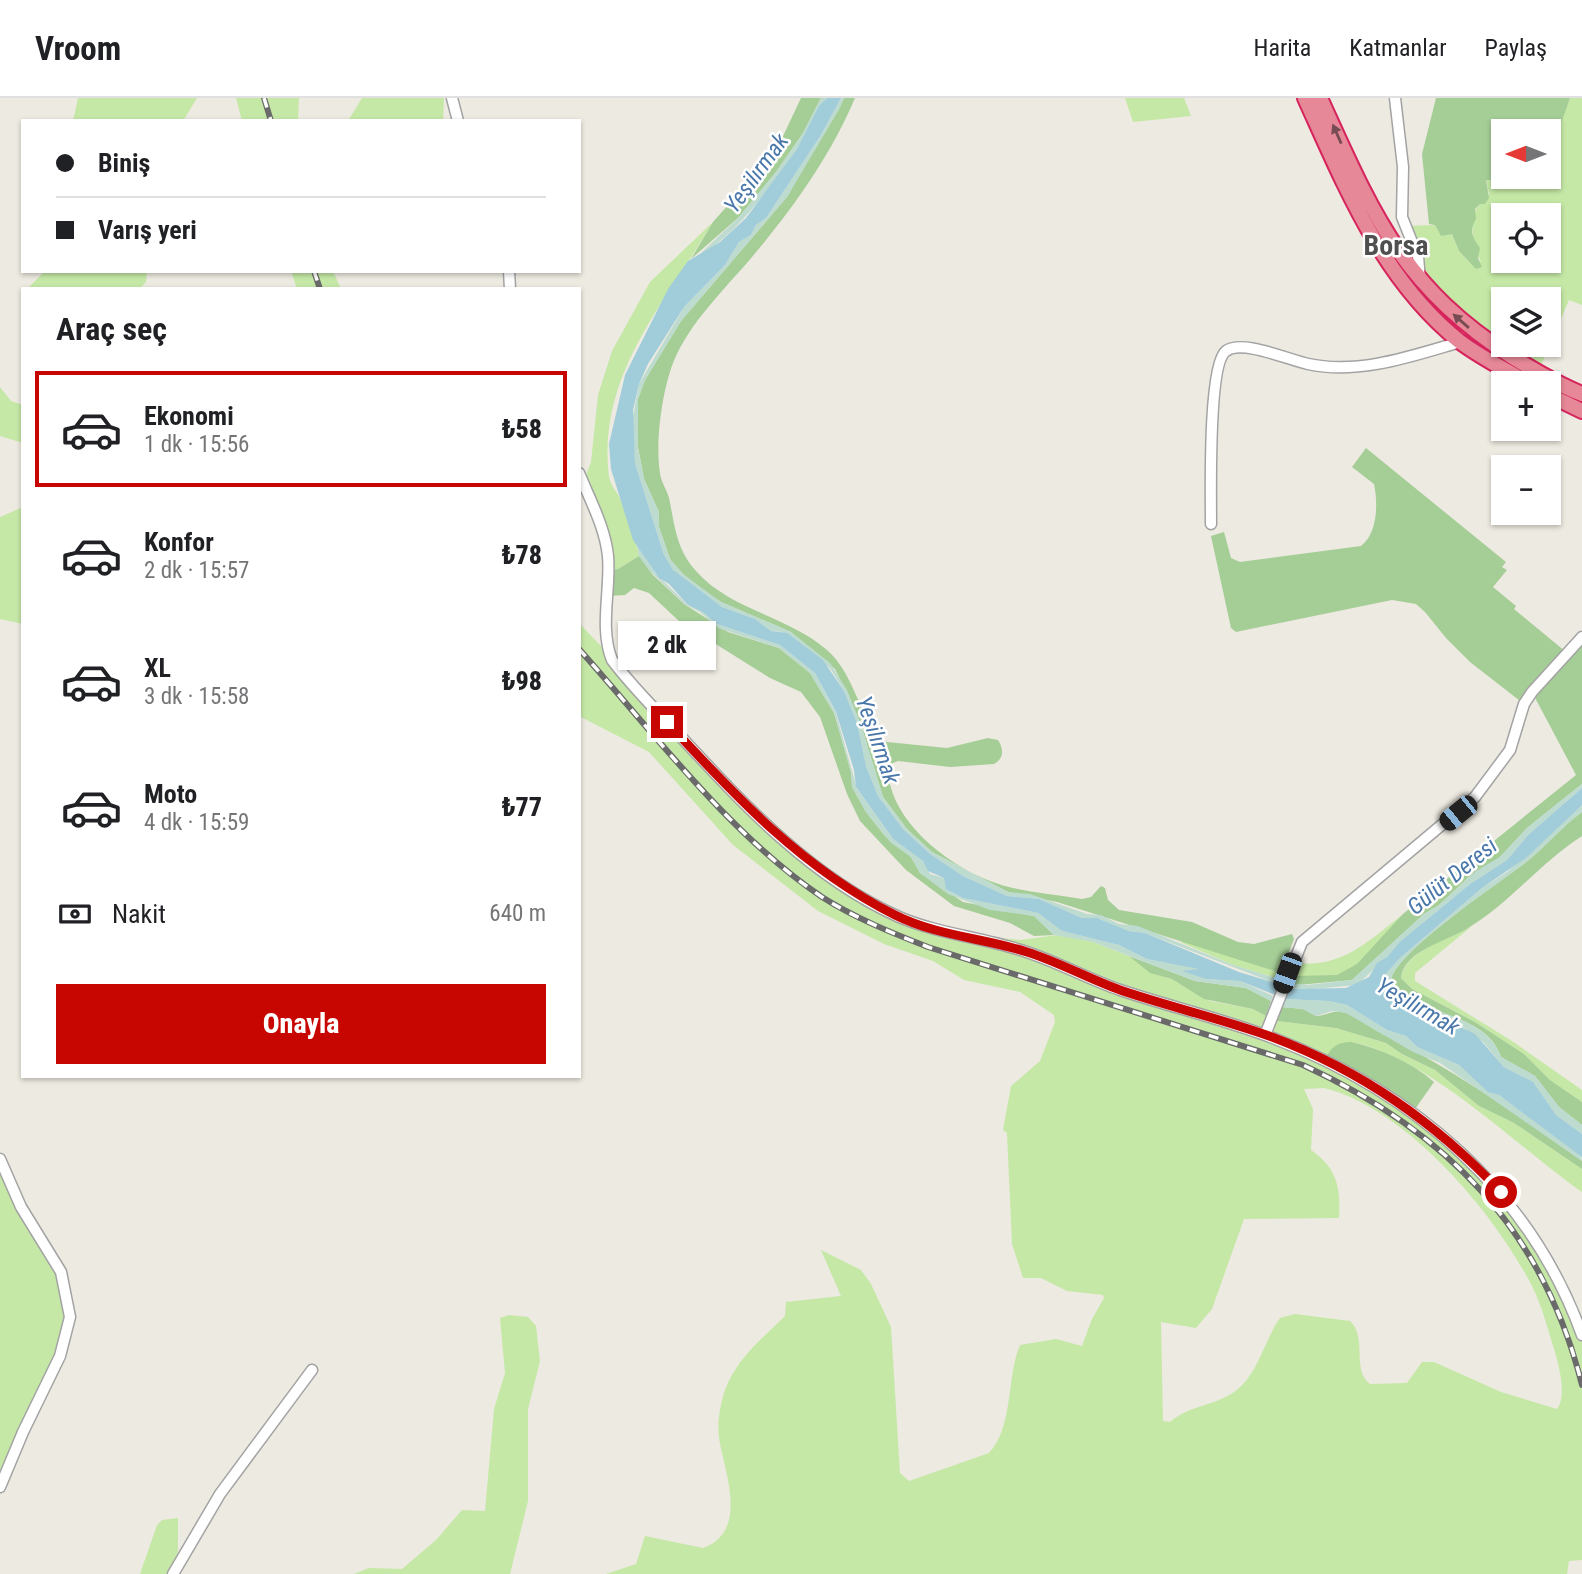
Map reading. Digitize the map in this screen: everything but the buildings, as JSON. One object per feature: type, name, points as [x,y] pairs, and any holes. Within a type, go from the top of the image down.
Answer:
[{"type":"highway","points":[[1305,98],[1351,201],[1400,280],[1460,342],[1508,371]]},
{"type":"highway","points":[[1320,98],[1364,196],[1385,233],[1420,280],[1476,333],[1545,377],[1582,394]]},
{"type":"highway","points":[[1561,401],[1582,411]]},
{"type":"street","points":[[452,98],[457,119]]},
{"type":"street","points":[[1395,98],[1403,167],[1402,218],[1407,236],[1418,257],[1420,280]]},
{"type":"street","points":[[1212,524],[1214,399],[1218,363],[1225,351],[1238,346],[1316,365],[1344,367],[1368,365],[1460,342]]},
{"type":"street","points":[[581,478],[606,544],[607,635],[612,660],[730,790],[790,846],[838,881],[898,916],[952,935],[1034,954],[1120,990],[1265,1035],[1365,1080],[1392,1096],[1471,1160],[1501,1192],[1555,1270],[1582,1335]]},
{"type":"street","points":[[1265,1035],[1287,973],[1302,942],[1312,931],[1458,813],[1488,783],[1510,750],[1524,704],[1582,636]]},
{"type":"street","points":[[0,1159],[21,1207],[61,1272],[70,1317],[60,1356],[23,1432],[0,1488]]},
{"type":"street","points":[[173,1574],[220,1494],[312,1370]]},
{"type":"green space","points":[[78,98],[197,98],[184,119],[73,119]]},
{"type":"green space","points":[[236,98],[299,98],[298,119],[241,119]]},
{"type":"green space","points":[[362,98],[444,98],[443,119],[349,119]]},
{"type":"green space","points":[[801,98],[821,98],[803,133],[776,172],[739,217],[691,259],[713,222],[776,151]]},
{"type":"green space","points":[[821,98],[827,98],[771,186],[727,235],[700,254],[739,217],[776,172],[803,133]]},
{"type":"green space","points":[[841,98],[844,98],[840,108],[787,197],[681,321],[645,380],[638,399],[638,448],[644,479],[659,512],[659,527],[670,559],[683,574],[721,602],[791,632],[830,663],[847,690],[860,722],[883,797],[907,829],[932,852],[1008,892],[1030,894],[1087,914],[1101,915],[1119,924],[1138,926],[1233,965],[1279,979],[1277,984],[1145,933],[1129,931],[1097,918],[1082,918],[1039,899],[1007,896],[963,876],[929,853],[903,829],[878,796],[866,766],[857,724],[844,691],[830,668],[782,632],[771,631],[755,619],[722,607],[677,575],[666,561],[635,463],[632,421],[639,384],[684,307],[725,265],[739,242],[751,235],[756,225],[766,218],[821,135]]},
{"type":"green space","points":[[844,98],[855,98],[810,181],[767,239],[708,307],[688,334],[673,363],[666,388],[658,447],[661,476],[684,554],[696,571],[725,595],[812,638],[827,650],[845,672],[869,722],[887,742],[947,748],[988,738],[998,740],[1002,754],[994,764],[950,767],[898,761],[888,765],[891,787],[899,808],[913,827],[950,860],[993,882],[1030,891],[1082,899],[1091,897],[1101,886],[1105,888],[1108,900],[1119,910],[1192,922],[1238,942],[1254,944],[1292,934],[1294,939],[1281,973],[1057,902],[1008,892],[932,852],[907,829],[883,797],[860,722],[835,669],[791,632],[721,602],[705,592],[670,559],[659,527],[659,512],[644,479],[638,447],[638,399],[645,380],[681,321],[787,197]]},
{"type":"green space","points":[[1125,98],[1184,98],[1191,116],[1133,122]]},
{"type":"green space","points":[[1436,98],[1570,98],[1561,124],[1561,119],[1491,119],[1491,180],[1486,180],[1489,198],[1485,204],[1480,204],[1475,209],[1476,219],[1472,234],[1480,248],[1478,258],[1482,267],[1476,269],[1459,251],[1452,234],[1441,236],[1435,225],[1429,224],[1422,154]]},
{"type":"green space","points":[[1570,98],[1582,98],[1582,305],[1569,300],[1561,319],[1561,287],[1491,287],[1491,339],[1438,301],[1420,267],[1404,226],[1435,225],[1439,232],[1452,234],[1459,251],[1469,262],[1481,262],[1472,224],[1476,209],[1480,204],[1485,204],[1489,194],[1486,180],[1491,180],[1491,189],[1561,189],[1561,120]]},
{"type":"green space","points":[[713,222],[638,342],[613,406],[608,440],[609,477],[620,498],[639,556],[618,569],[609,571],[608,556],[583,483],[591,462],[598,395],[612,351],[650,282]]},
{"type":"green space","points":[[43,273],[147,273],[146,282],[141,287],[29,287]]},
{"type":"green space","points":[[292,273],[334,273],[340,287],[296,287]]},
{"type":"green space","points":[[1517,357],[1544,357],[1537,371]]},
{"type":"green space","points":[[0,387],[11,401],[21,404],[21,442],[0,436]]},
{"type":"green space","points":[[1366,448],[1506,562],[1502,567],[1507,570],[1493,587],[1516,606],[1514,609],[1566,652],[1582,637],[1582,784],[1527,828],[1500,857],[1469,877],[1439,905],[1424,914],[1352,980],[1298,985],[1290,983],[1293,976],[1337,975],[1357,964],[1403,914],[1576,775],[1532,692],[1524,704],[1470,662],[1416,604],[1392,600],[1236,632],[1231,628],[1211,536],[1224,532],[1231,558],[1240,562],[1361,546],[1371,534],[1376,509],[1374,484],[1352,467]]},
{"type":"green space","points":[[21,508],[21,624],[0,619],[0,517]]},
{"type":"green space","points":[[637,545],[656,574],[688,605],[704,612],[717,624],[780,645],[815,673],[836,713],[857,789],[893,839],[923,861],[930,874],[944,878],[950,891],[963,898],[1038,913],[1062,931],[1119,945],[1147,959],[1205,969],[1187,971],[1206,979],[1240,981],[1273,996],[1271,1001],[1246,988],[1195,981],[1093,942],[1054,935],[1034,916],[990,910],[948,894],[920,873],[911,857],[891,843],[866,812],[852,787],[851,772],[834,713],[810,673],[779,648],[718,628],[700,612],[684,604],[649,570],[639,556]]},
{"type":"green space","points":[[639,556],[653,575],[684,604],[728,632],[779,648],[810,673],[834,713],[851,772],[852,787],[866,812],[885,836],[911,857],[920,873],[963,902],[1034,916],[1054,935],[1034,936],[1010,923],[954,906],[906,870],[860,821],[847,794],[820,717],[801,692],[770,678],[679,621],[649,593],[634,588],[625,595],[609,596],[609,571],[618,569]]},
{"type":"green space","points":[[581,625],[791,846],[898,916],[979,936],[1020,940],[1058,935],[1093,942],[1129,956],[1158,975],[1172,979],[1210,1001],[1253,1009],[1266,1016],[1260,1033],[1272,1037],[1277,1021],[1336,1028],[1386,1043],[1435,1070],[1479,1106],[1514,1123],[1582,1169],[1582,1192],[1442,1085],[1382,1051],[1352,1042],[1365,1080],[1471,1160],[1554,1270],[1582,1335],[1582,1560],[1569,1561],[1567,1574],[606,1574],[636,1564],[645,1536],[703,1548],[717,1540],[726,1528],[730,1514],[729,1483],[718,1426],[725,1390],[743,1359],[785,1316],[786,1302],[841,1296],[821,1250],[861,1270],[871,1284],[891,1327],[900,1473],[909,1481],[989,1453],[997,1442],[1006,1416],[1020,1345],[1056,1339],[1082,1346],[1092,1319],[1104,1298],[1103,1295],[1067,1291],[1041,1278],[1023,1278],[1012,1244],[1007,1133],[1003,1130],[1011,1086],[1040,1061],[1055,1022],[1054,1015],[1020,992],[964,980],[933,961],[884,944],[818,911],[733,845],[649,752],[581,717]],"holes":[[[1324,1088],[1355,1099],[1386,1117],[1416,1140],[1471,1196],[1516,1257],[1539,1302],[1557,1358],[1562,1389],[1557,1409],[1501,1392],[1434,1362],[1422,1362],[1407,1383],[1370,1384],[1361,1370],[1358,1336],[1350,1321],[1295,1314],[1280,1318],[1255,1367],[1234,1392],[1186,1412],[1170,1422],[1163,1421],[1161,1322],[1196,1328],[1212,1309],[1244,1219],[1339,1218],[1336,1180],[1327,1164],[1311,1150],[1313,1109],[1304,1089]]]},
{"type":"green space","points":[[1582,784],[1582,788],[1528,835],[1507,860],[1470,884],[1424,922],[1357,985],[1301,990],[1289,987],[1290,983],[1307,985],[1352,980],[1424,914],[1439,905],[1476,871],[1500,857],[1527,828]]},
{"type":"green space","points":[[1582,805],[1582,812],[1529,860],[1428,936],[1397,967],[1391,979],[1401,991],[1414,1000],[1480,1030],[1493,1042],[1501,1057],[1535,1076],[1559,1107],[1582,1125],[1582,1134],[1556,1115],[1532,1082],[1504,1067],[1483,1042],[1464,1028],[1396,996],[1385,988],[1382,978],[1400,958],[1482,888],[1507,872]]},
{"type":"green space","points":[[1582,812],[1582,836],[1483,918],[1460,933],[1418,953],[1404,968],[1401,978],[1412,989],[1475,1022],[1524,1054],[1550,1080],[1582,1102],[1582,1125],[1559,1107],[1535,1076],[1501,1057],[1493,1042],[1480,1030],[1415,1001],[1401,992],[1391,980],[1397,968],[1428,937],[1529,860]]},
{"type":"green space","points":[[1403,914],[1374,950],[1357,966],[1338,975],[1293,976],[1297,963],[1328,961],[1341,957],[1366,943]]},
{"type":"green space","points":[[1472,926],[1415,973],[1415,981],[1512,1041],[1582,1090],[1582,1102],[1550,1080],[1524,1054],[1475,1022],[1412,989],[1401,978],[1404,968],[1420,952]]},
{"type":"green space","points":[[1180,942],[1189,942],[1281,973],[1279,979],[1233,965]]},
{"type":"green space","points":[[1129,956],[1195,981],[1246,988],[1271,1001],[1266,1016],[1253,1009],[1204,999],[1172,979],[1150,973]]},
{"type":"green space","points":[[1285,999],[1329,1001],[1347,1005],[1387,1030],[1406,1036],[1417,1047],[1459,1065],[1488,1091],[1499,1095],[1581,1155],[1582,1161],[1440,1063],[1413,1052],[1346,1013],[1332,1011],[1316,1016],[1303,1009],[1282,1007]]},
{"type":"green space","points":[[1282,1007],[1303,1009],[1316,1016],[1338,1012],[1357,1018],[1458,1076],[1508,1109],[1582,1161],[1582,1169],[1514,1123],[1479,1106],[1435,1070],[1386,1043],[1336,1028],[1277,1021]]},
{"type":"green space","points":[[1352,1042],[1395,1057],[1434,1082],[1413,1112],[1325,1060],[1335,1046]]},
{"type":"green space","points":[[0,1159],[61,1272],[69,1327],[0,1487]]},
{"type":"green space","points":[[509,1315],[528,1317],[536,1326],[540,1361],[528,1409],[528,1501],[510,1574],[354,1574],[369,1568],[402,1569],[436,1540],[462,1510],[485,1511],[494,1409],[505,1373],[500,1318]]},
{"type":"green space","points":[[178,1518],[178,1550],[173,1574],[140,1574],[157,1525],[162,1520]]},
{"type":"water","name":"Yeşilırmak","points":[[827,98],[841,98],[821,135],[766,218],[756,225],[751,235],[739,242],[725,265],[684,307],[648,364],[639,384],[633,410],[635,463],[664,555],[673,570],[722,607],[755,619],[771,631],[787,633],[823,660],[844,691],[857,723],[866,766],[878,796],[903,829],[929,853],[963,876],[1007,896],[1039,899],[1082,918],[1097,918],[1129,931],[1145,933],[1239,972],[1295,989],[1346,988],[1369,977],[1377,963],[1387,957],[1401,941],[1470,884],[1507,860],[1528,835],[1582,788],[1582,805],[1527,857],[1482,888],[1400,958],[1382,978],[1383,985],[1390,992],[1475,1034],[1504,1067],[1533,1082],[1556,1115],[1582,1134],[1582,1157],[1499,1095],[1488,1092],[1459,1065],[1417,1047],[1406,1036],[1387,1030],[1347,1005],[1329,1001],[1285,999],[1240,981],[1206,979],[1182,971],[1199,969],[1147,959],[1119,945],[1062,931],[1038,913],[963,898],[946,889],[944,878],[928,871],[923,861],[893,839],[856,787],[854,770],[836,712],[815,673],[780,645],[717,624],[703,612],[688,605],[669,584],[659,578],[633,540],[611,469],[609,444],[625,375],[668,289],[688,261],[720,242],[746,218],[797,149],[819,106]]},
{"type":"railway","points":[[264,98],[270,119]]},
{"type":"railway","points":[[315,273],[319,287]]},
{"type":"railway","points":[[581,651],[724,813],[788,872],[835,905],[874,925],[928,947],[1303,1065],[1354,1091],[1401,1121],[1444,1154],[1482,1191],[1514,1233],[1542,1278],[1565,1329],[1582,1385]]},
{"type":"district","name":"Borsa","points":[[1396,245]]},
{"type":"route","points":[[667,722],[757,818],[838,881],[876,904],[930,929],[1034,954],[1120,990],[1272,1037],[1311,1054],[1392,1096],[1430,1124],[1471,1160],[1501,1192]]},
{"type":"water label","name":"Gülüt Deresi","points":[[1452,876]]}]
